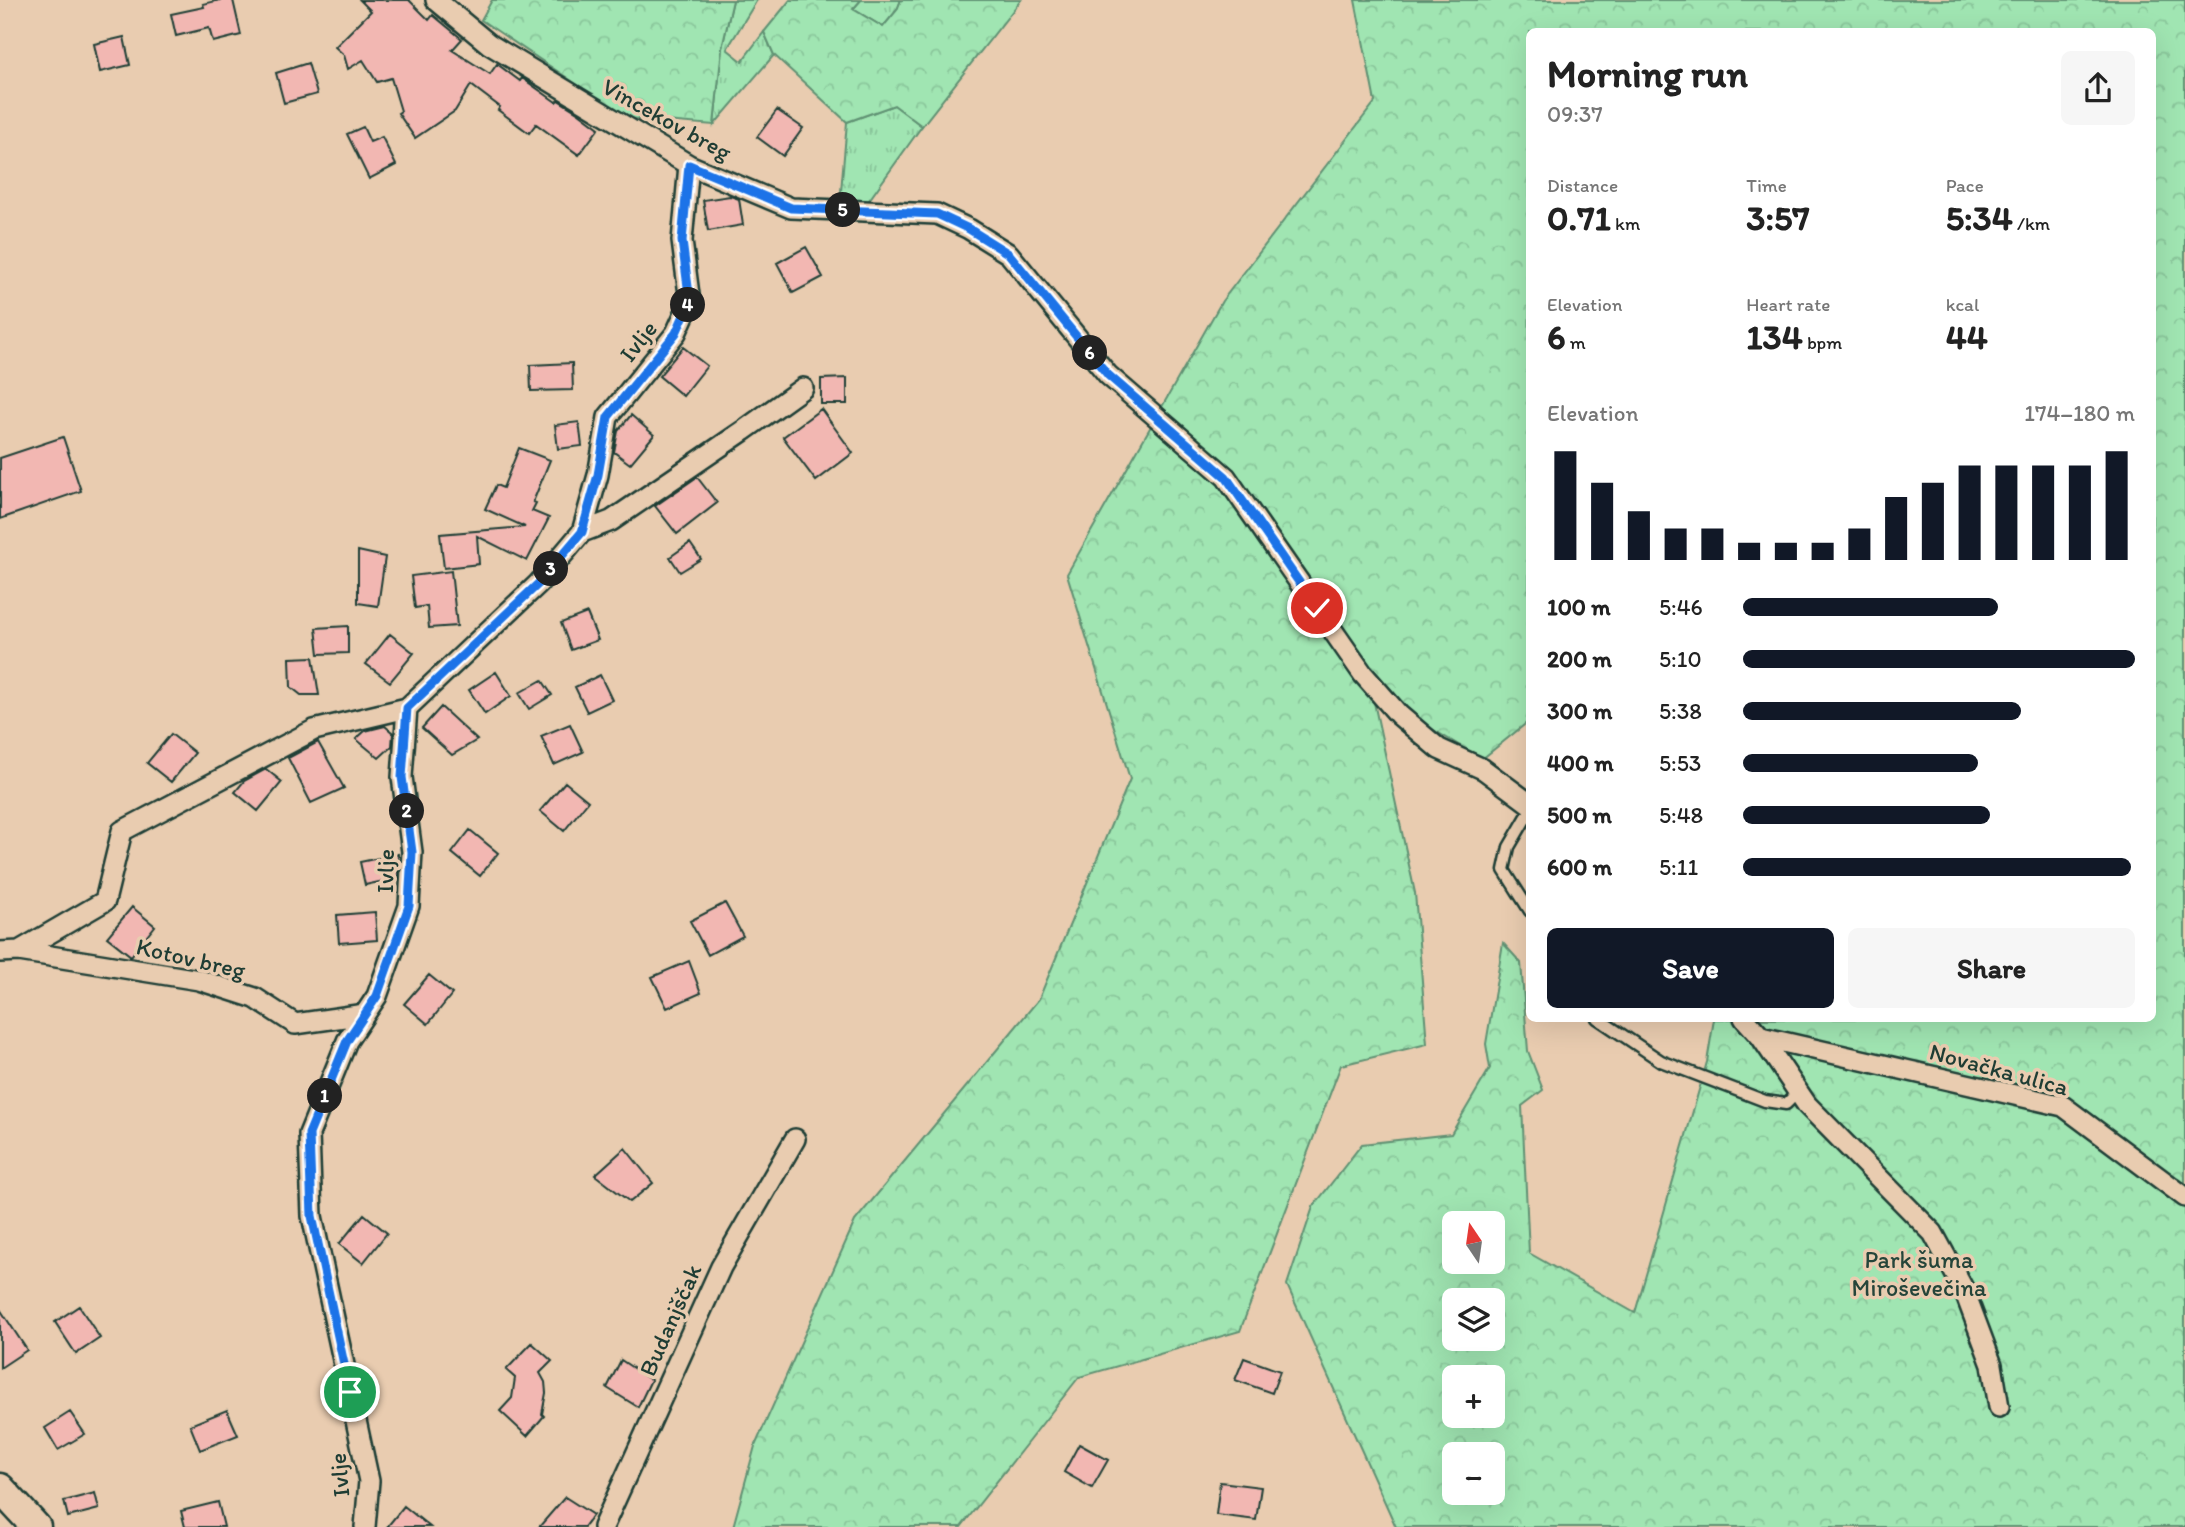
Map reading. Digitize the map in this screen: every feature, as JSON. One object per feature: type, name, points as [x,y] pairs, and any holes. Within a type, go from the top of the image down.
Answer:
[{"type":"street","name":"Vincekov breg","points":[[436,0],[489,44],[689,165],[791,208],[937,214],[969,229],[1009,254],[1108,375],[1226,477],[1363,674],[1399,715],[1439,748],[1483,769],[1526,801]]},
{"type":"street","name":"Ivlje","points":[[365,1527],[369,1481],[312,1216],[309,1134],[347,1041],[377,996],[409,906],[412,852],[402,777],[407,708],[538,584],[582,532],[598,475],[608,417],[676,333],[690,302],[682,241],[689,165]]},
{"type":"street","points":[[582,532],[611,521],[803,388]]},
{"type":"street","points":[[10,952],[105,901],[122,831],[314,730],[407,708]]},
{"type":"street","name":"Kotov breg","points":[[10,952],[199,980],[255,998],[295,1024],[365,1014]]},
{"type":"street","points":[[1747,1022],[1807,1105],[1933,1233],[1964,1290],[1992,1365],[1999,1407]]},
{"type":"street","name":"Novačka ulica","points":[[1760,1037],[2063,1106],[2185,1197]]},
{"type":"street","name":"Budanjščak","points":[[603,1527],[721,1267],[795,1139]]},
{"type":"street","points":[[0,1488],[36,1527]]},
{"type":"lane","points":[[1526,818],[1509,847],[1504,870],[1526,905]]},
{"type":"lane","points":[[1603,1022],[1661,1061],[1765,1101],[1786,1104],[1798,1092]]},
{"type":"green space","points":[[492,0],[733,0],[722,48],[714,125],[627,118],[481,20]]},
{"type":"green space","points":[[733,0],[757,0],[727,49],[742,61],[764,32],[774,55],[714,125],[722,48]]},
{"type":"green space","points":[[790,0],[861,0],[853,9],[883,27],[897,10],[901,0],[1021,0],[922,126],[894,105],[847,122],[774,55],[764,32]]},
{"type":"green space","points":[[861,0],[901,0],[897,10],[883,27],[853,9]]},
{"type":"green space","name":"Park šuma Miroševečina","points":[[1355,0],[2185,0],[2185,1527],[1396,1527],[1287,1285],[1313,1207],[1362,1144],[1451,1134],[1490,1068],[1486,1044],[1503,943],[1521,963],[1528,1051],[1543,1090],[1522,1106],[1529,1253],[1635,1313],[1707,1062],[1714,1022],[2156,1022],[2156,28],[1526,28],[1526,723],[1482,759],[1372,693],[1415,893],[1427,1044],[1341,1065],[1240,1331],[1079,1377],[961,1527],[733,1527],[755,1446],[855,1221],[1039,999],[1130,779],[1067,574],[1222,301],[1375,102]]},
{"type":"green space","points":[[894,105],[922,126],[867,203],[840,203],[847,122]]},
{"type":"building","points":[[233,0],[241,35],[213,42],[209,28],[176,36],[171,14],[204,7],[203,4]]},
{"type":"building","points":[[360,0],[409,0],[429,20],[433,15],[462,39],[452,50],[490,74],[497,64],[520,81],[522,78],[599,128],[579,155],[536,124],[529,133],[471,85],[455,111],[415,138],[398,113],[401,111],[391,78],[377,82],[363,60],[348,69],[344,55],[335,47],[371,11]]},
{"type":"building","points":[[124,37],[130,65],[100,72],[94,44]]},
{"type":"building","points":[[308,63],[317,94],[284,103],[276,73]]},
{"type":"building","points":[[777,110],[803,128],[783,156],[757,137]]},
{"type":"building","points":[[363,127],[370,142],[382,137],[396,165],[369,179],[347,134]]},
{"type":"building","points":[[730,196],[739,199],[743,225],[708,231],[703,200]]},
{"type":"building","points":[[806,247],[823,277],[793,293],[777,263]]},
{"type":"building","points":[[683,347],[707,366],[683,396],[659,376]]},
{"type":"building","points":[[572,363],[573,390],[531,391],[530,365]]},
{"type":"building","points":[[847,378],[847,404],[821,404],[821,379]]},
{"type":"building","points":[[821,409],[853,453],[816,481],[783,437]]},
{"type":"building","points":[[631,415],[654,435],[630,464],[614,452],[618,431]]},
{"type":"building","points":[[579,422],[582,446],[558,449],[555,425]]},
{"type":"building","points":[[63,437],[81,491],[0,519],[0,458]]},
{"type":"building","points":[[519,448],[550,460],[532,511],[549,518],[527,561],[477,536],[479,564],[444,568],[440,534],[525,527],[485,509],[496,485],[503,488]]},
{"type":"building","points":[[697,477],[717,503],[677,534],[655,506]]},
{"type":"building","points":[[690,543],[701,559],[680,572],[670,557]]},
{"type":"building","points":[[358,551],[385,557],[378,606],[358,603]]},
{"type":"building","points":[[451,571],[457,626],[429,628],[427,606],[415,608],[411,576]]},
{"type":"building","points":[[587,613],[598,640],[571,650],[561,623]]},
{"type":"building","points":[[348,626],[348,653],[319,654],[316,628]]},
{"type":"building","points":[[390,634],[414,653],[390,682],[366,664]]},
{"type":"building","points":[[313,657],[319,695],[301,695],[291,687],[290,658]]},
{"type":"building","points":[[496,672],[511,696],[485,714],[469,690]]},
{"type":"building","points":[[600,675],[612,700],[587,712],[575,687]]},
{"type":"building","points":[[542,680],[552,695],[529,709],[519,693]]},
{"type":"building","points":[[441,707],[477,740],[452,755],[422,728]]},
{"type":"building","points":[[570,724],[583,752],[554,765],[541,736]]},
{"type":"building","points":[[385,726],[393,733],[392,746],[379,758],[356,739],[365,731]]},
{"type":"building","points":[[171,734],[195,753],[171,782],[147,763]]},
{"type":"building","points":[[318,742],[344,788],[311,803],[288,758]]},
{"type":"building","points":[[266,769],[282,782],[258,811],[235,792],[244,781]]},
{"type":"building","points":[[565,782],[588,801],[564,831],[540,811]]},
{"type":"building","points":[[470,830],[498,853],[480,876],[452,853]]},
{"type":"building","points":[[398,854],[398,878],[365,885],[360,862]]},
{"type":"building","points":[[725,903],[743,936],[708,955],[690,921]]},
{"type":"building","points":[[132,907],[155,926],[131,956],[107,937]]},
{"type":"building","points":[[375,912],[377,940],[339,943],[337,915]]},
{"type":"building","points":[[689,961],[701,993],[667,1008],[652,977]]},
{"type":"building","points":[[429,975],[452,994],[428,1024],[404,1004]]},
{"type":"building","points":[[625,1148],[653,1183],[630,1202],[595,1175]]},
{"type":"building","points":[[364,1214],[387,1233],[363,1263],[339,1244]]},
{"type":"building","points":[[79,1306],[100,1338],[76,1354],[55,1322]]},
{"type":"building","points":[[0,1309],[27,1350],[0,1368]]},
{"type":"building","points":[[532,1343],[552,1361],[540,1373],[545,1382],[544,1416],[527,1436],[500,1411],[512,1398],[515,1378],[506,1370]]},
{"type":"building","points":[[1244,1358],[1280,1371],[1272,1393],[1235,1380]]},
{"type":"building","points":[[621,1360],[651,1380],[638,1407],[607,1388]]},
{"type":"building","points":[[227,1410],[238,1435],[200,1450],[190,1425]]},
{"type":"building","points":[[70,1412],[85,1434],[58,1450],[45,1428]]},
{"type":"building","points":[[1079,1444],[1108,1460],[1092,1488],[1064,1472]]},
{"type":"building","points":[[1220,1482],[1261,1487],[1256,1520],[1216,1515]]},
{"type":"building","points":[[95,1493],[99,1509],[68,1517],[64,1501]]},
{"type":"building","points":[[565,1497],[593,1515],[584,1527],[539,1527]]},
{"type":"building","points":[[218,1502],[224,1527],[185,1527],[181,1511]]},
{"type":"building","points":[[404,1506],[430,1527],[387,1527]]},
{"type":"route","points":[[350,1392],[312,1216],[309,1134],[347,1041],[377,996],[409,906],[412,852],[402,777],[407,708],[538,584],[582,532],[598,475],[608,417],[676,333],[690,302],[682,241],[689,165],[791,208],[937,214],[969,229],[1009,254],[1108,375],[1226,477],[1317,608]]}]
